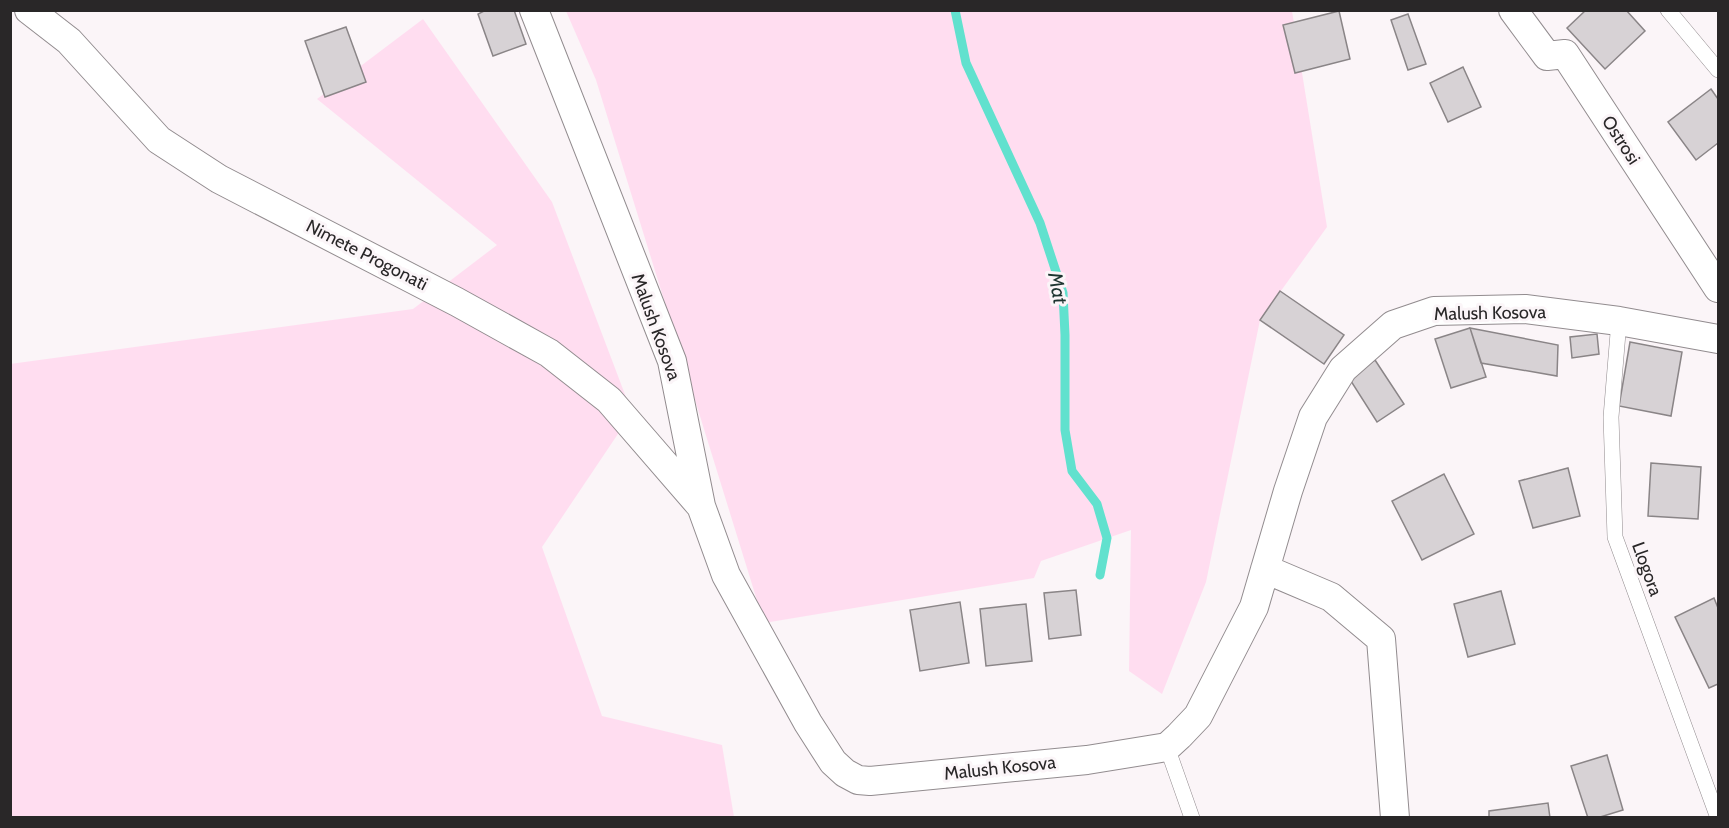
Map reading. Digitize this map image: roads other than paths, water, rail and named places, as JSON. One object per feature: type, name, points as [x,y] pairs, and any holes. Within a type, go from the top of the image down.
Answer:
[{"type":"street","name":"Nimete Progonati","points":[[28,10],[69,41],[159,140],[209,173],[457,302],[549,353],[609,400],[701,506]]},
{"type":"street","name":"Malush Kosova","points":[[534,10],[672,361],[701,506],[726,575],[808,723],[833,762],[845,773],[858,780],[870,781],[1088,759],[1167,747],[1198,716],[1254,607],[1288,491],[1313,417],[1343,369],[1393,325],[1434,311],[1514,309],[1618,321],[1719,339]]},
{"type":"street","name":"Ostrosi","points":[[1513,10],[1547,56],[1565,54],[1719,288]]},
{"type":"street","points":[[1265,569],[1331,597],[1381,639],[1395,818]]},
{"type":"lane","points":[[1668,10],[1719,70]]},
{"type":"lane","name":"Llogora","points":[[1618,321],[1611,417],[1614,537],[1718,818]]},
{"type":"lane","points":[[1167,747],[1192,818]]},
{"type":"waterway","name":"Mat","points":[[955,10],[966,63],[1040,223],[1063,293],[1065,430],[1072,471],[1097,504],[1107,538],[1100,575]]}]
